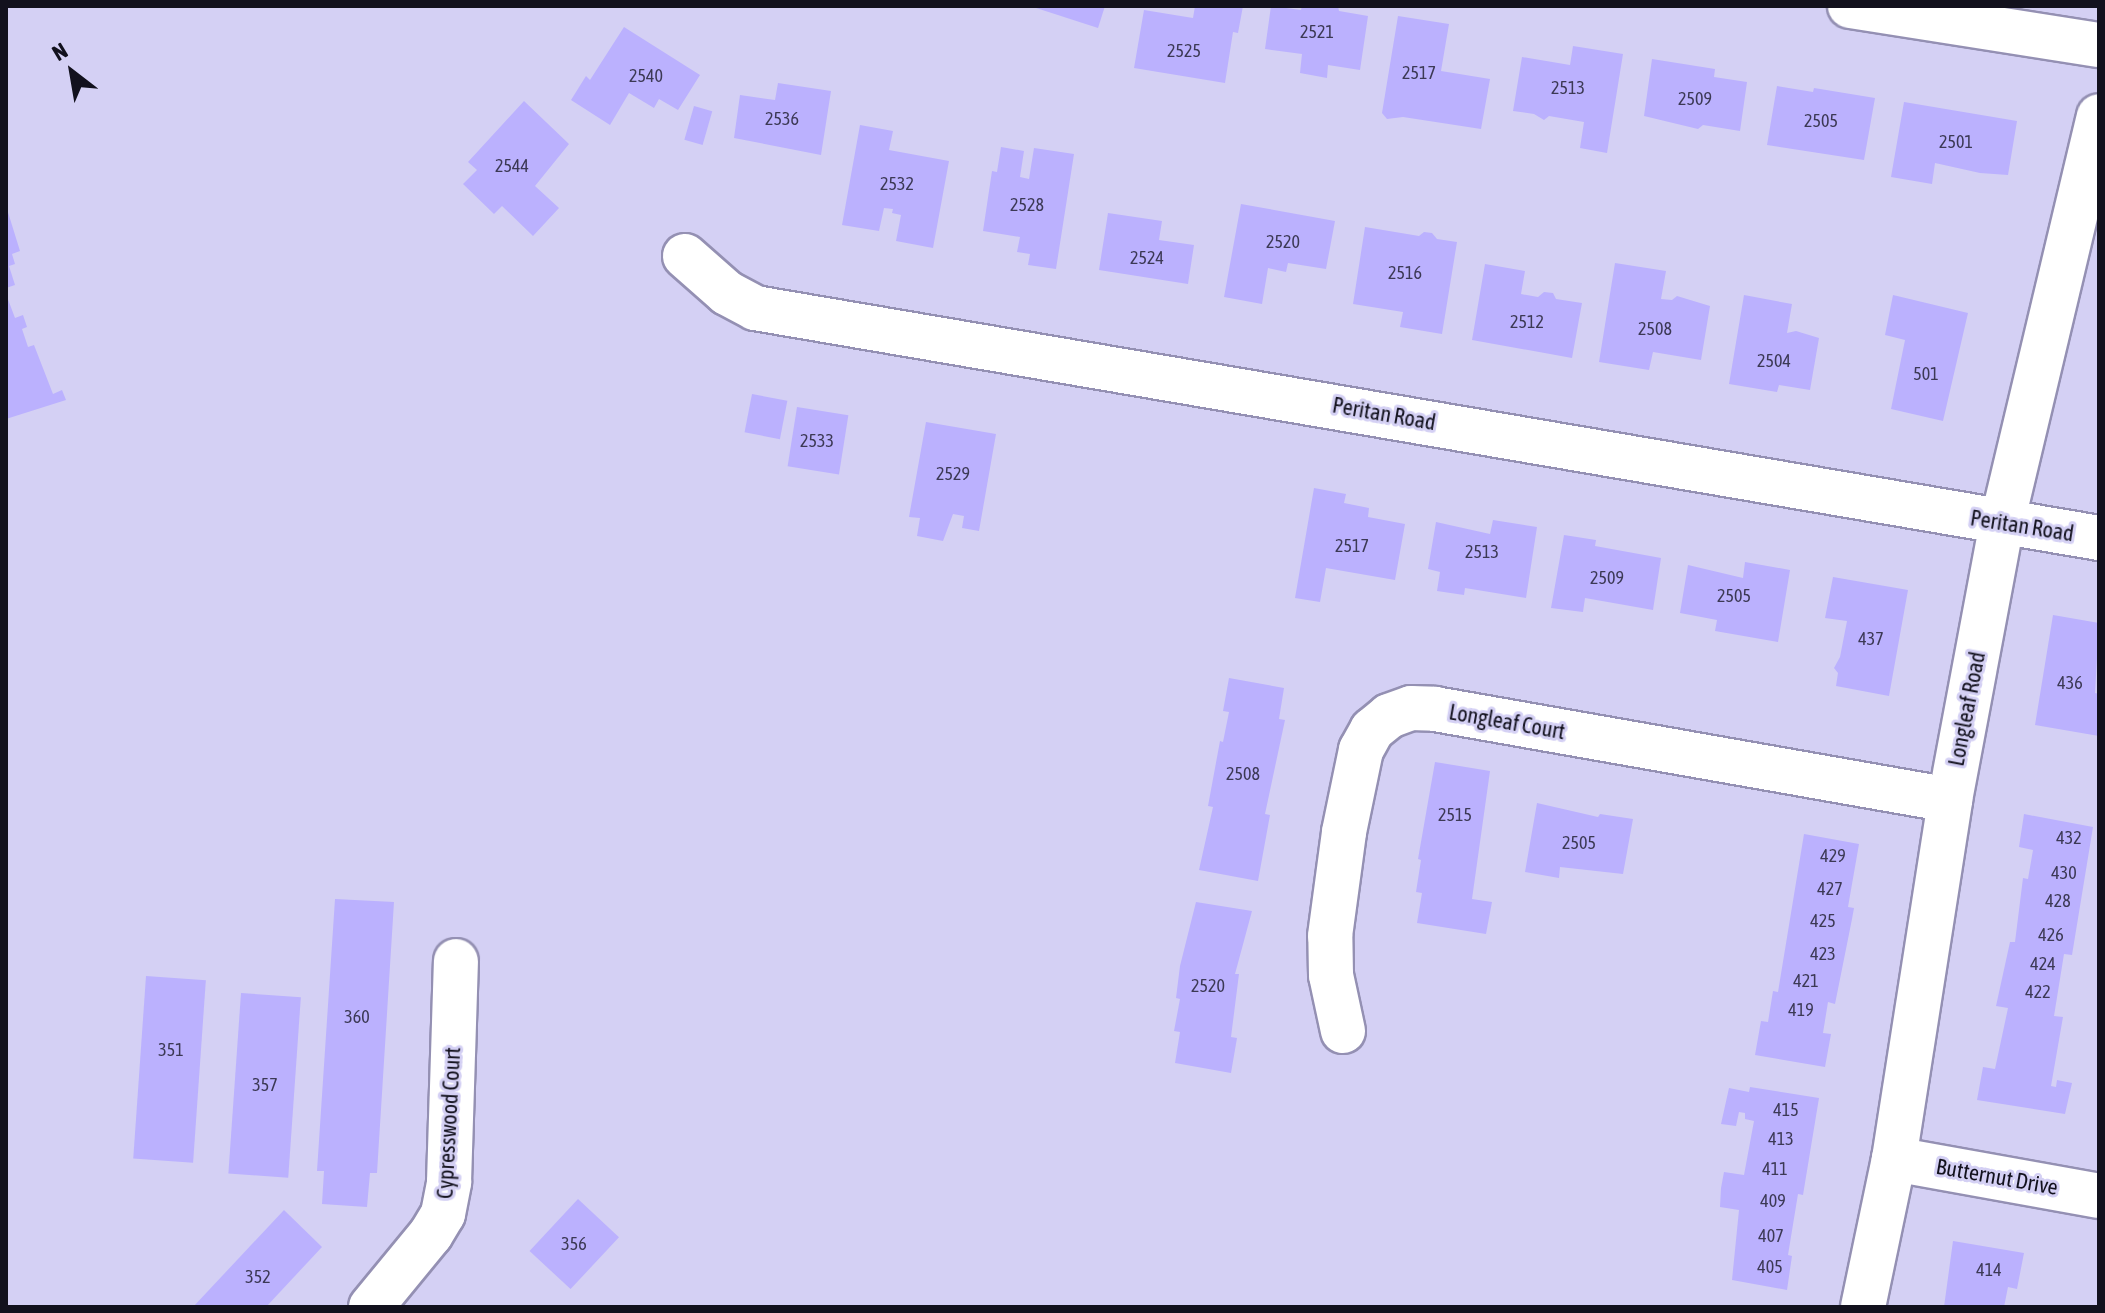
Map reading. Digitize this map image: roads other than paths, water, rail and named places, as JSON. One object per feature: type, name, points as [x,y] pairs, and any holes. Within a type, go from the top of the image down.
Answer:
[{"type":"street","points":[[1850,6],[2099,45]]},
{"type":"street","name":"Longleaf Road","points":[[1863,1307],[1894,1159],[1950,800],[2002,523],[2099,116]]},
{"type":"street","name":"Peritan Road","points":[[685,256],[727,293],[755,308],[2099,538]]},
{"type":"street","name":"Longleaf Court","points":[[1343,1031],[1331,975],[1330,936],[1344,832],[1361,750],[1372,730],[1389,716],[1411,708],[1435,709],[1950,800]]},
{"type":"street","name":"Cypresswood Court","points":[[371,1307],[431,1234],[443,1214],[449,1182],[456,961]]},
{"type":"street","name":"Butternut Drive","points":[[1894,1159],[2099,1196]]}]
